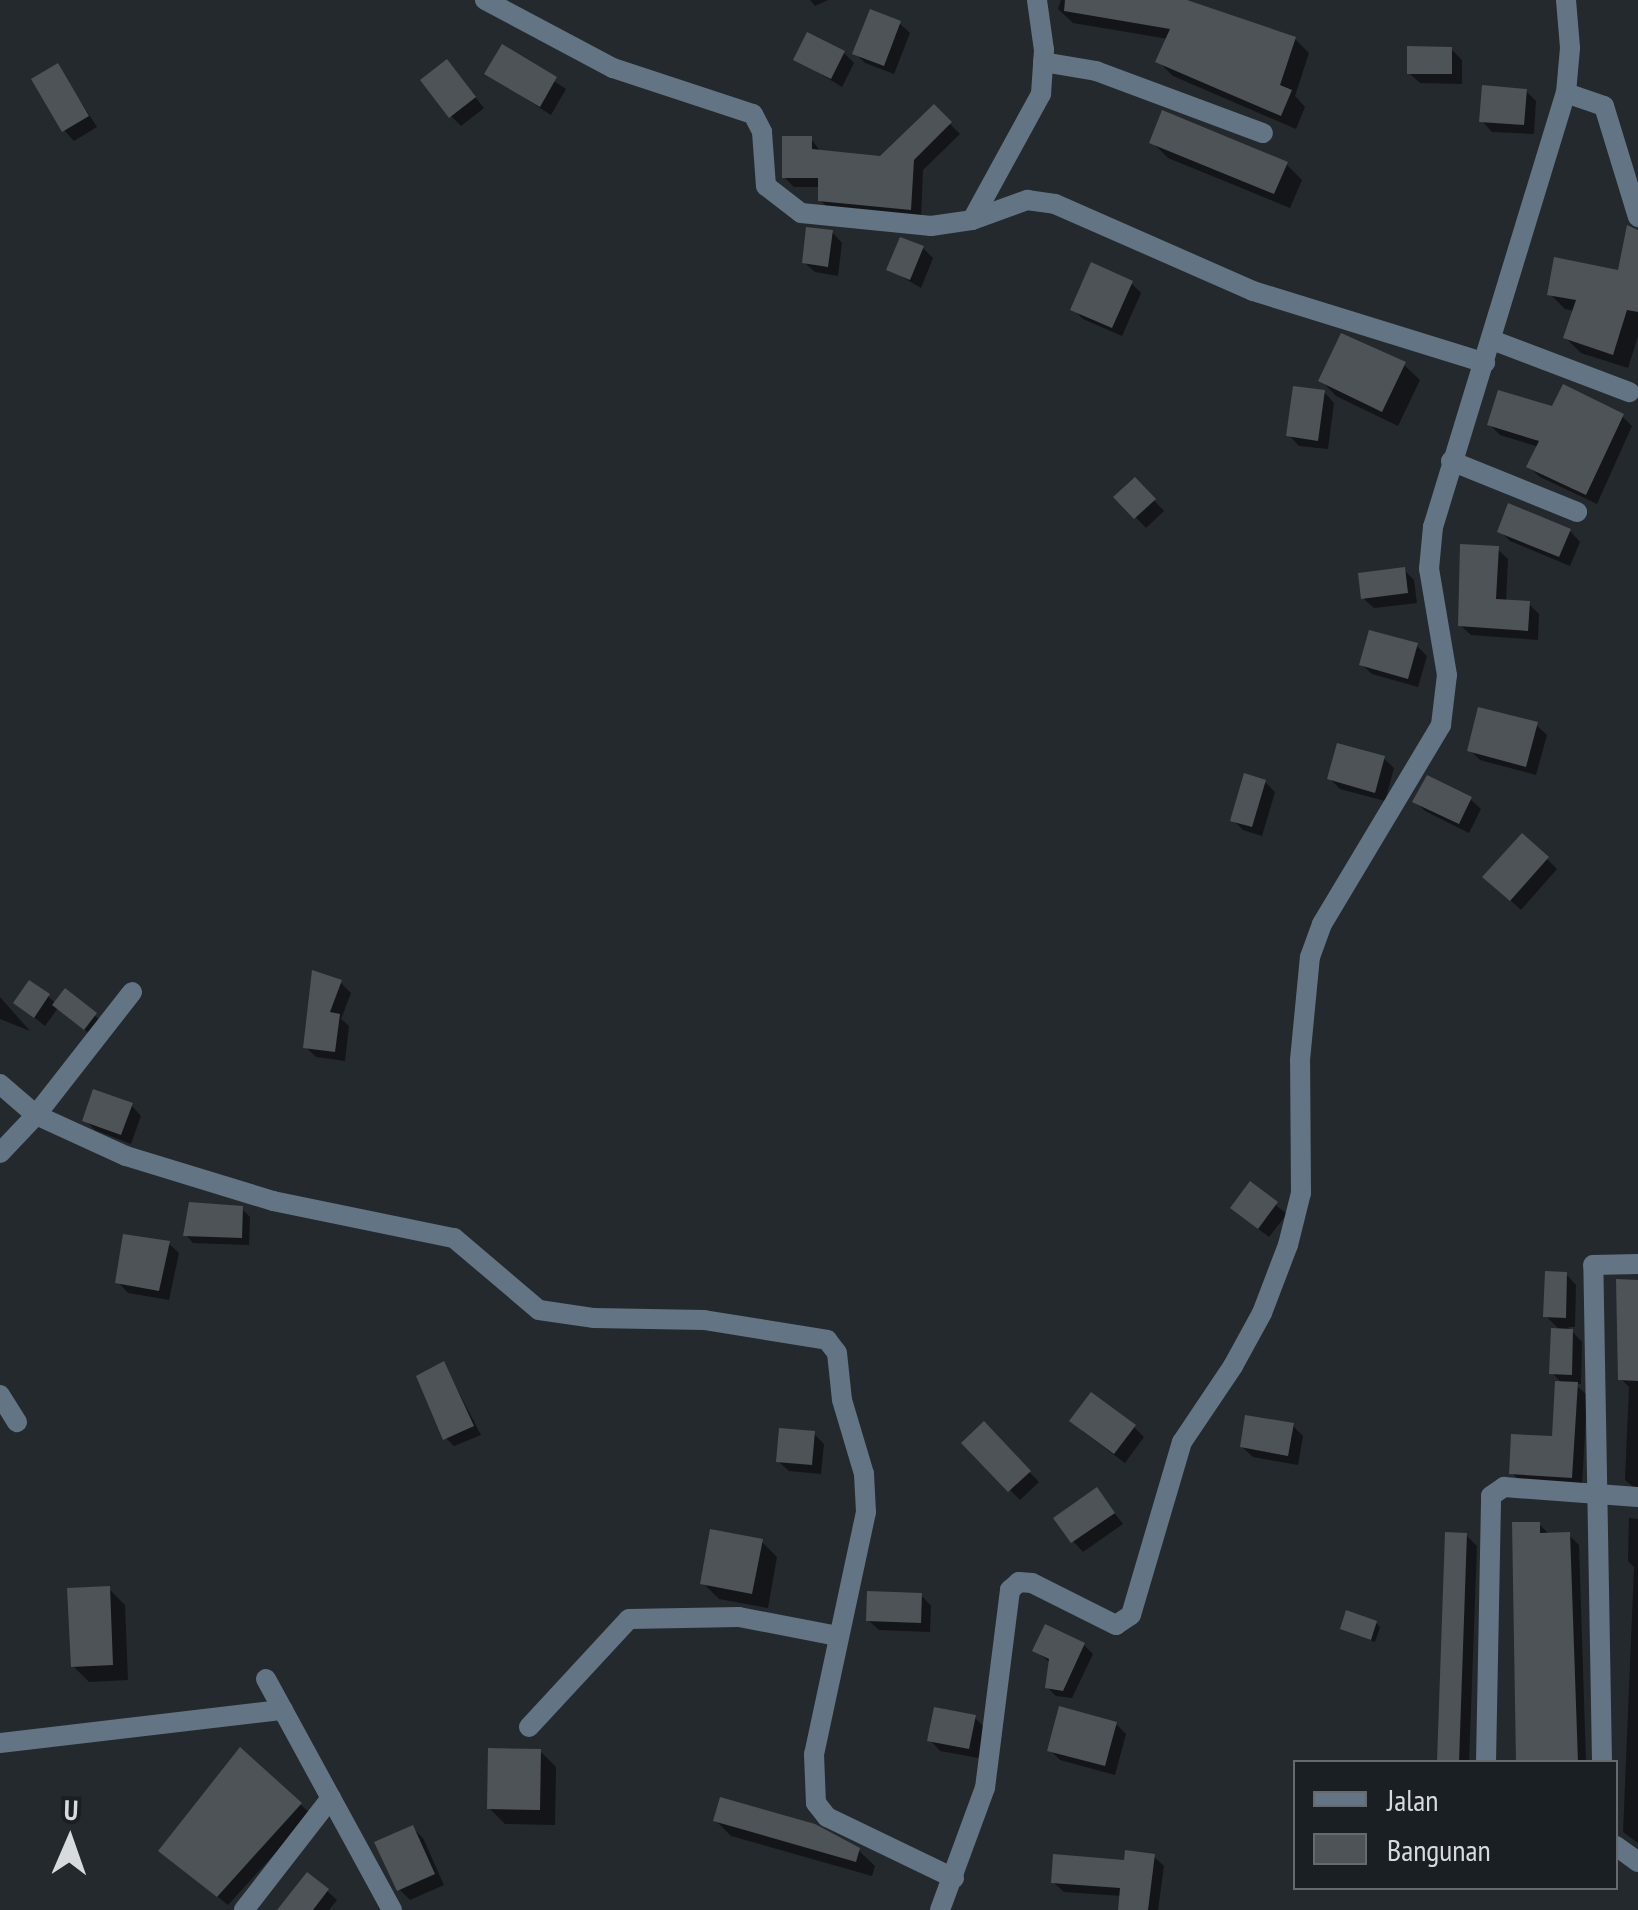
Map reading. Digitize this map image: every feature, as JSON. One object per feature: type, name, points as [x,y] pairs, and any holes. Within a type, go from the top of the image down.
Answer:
[{"type":"street","points":[[485,0],[613,68],[752,114],[762,132],[766,186],[801,213],[931,226],[972,220],[1027,200],[1070,207],[1253,290],[1485,363]]},
{"type":"street","points":[[972,220],[1041,94],[1043,62],[1038,0]]},
{"type":"street","points":[[940,1910],[986,1788],[1010,1590],[1018,1582],[1032,1583],[1116,1624],[1131,1615],[1182,1442],[1234,1366],[1262,1314],[1288,1245],[1301,1193],[1300,1060],[1310,957],[1322,924],[1431,746],[1446,704],[1447,675],[1429,569],[1433,526],[1450,460],[1485,363],[1566,94],[1570,48],[1566,0]]},
{"type":"street","points":[[1043,62],[1096,71],[1263,133]]},
{"type":"street","points":[[1566,94],[1604,106],[1638,217]]},
{"type":"street","points":[[1492,340],[1628,392]]},
{"type":"street","points":[[1450,460],[1577,512]]},
{"type":"street","points":[[0,1153],[36,1115],[132,992]]},
{"type":"street","points":[[0,1084],[36,1115],[90,1144],[246,1194],[454,1238],[540,1310],[594,1318],[704,1320],[827,1340],[837,1353],[842,1400],[866,1489],[863,1532],[814,1754],[816,1803],[827,1817],[954,1878]]},
{"type":"street","points":[[1602,1760],[1593,1266],[1638,1264]]},
{"type":"street","points":[[0,1396],[17,1422]]},
{"type":"street","points":[[1486,1760],[1491,1496],[1504,1488],[1638,1497]]},
{"type":"street","points":[[529,1727],[629,1619],[738,1617],[838,1636]]},
{"type":"street","points":[[266,1679],[392,1910]]},
{"type":"street","points":[[0,1743],[283,1710]]},
{"type":"street","points":[[244,1910],[330,1798]]},
{"type":"building","points":[[1065,0],[1187,0],[1296,37],[1280,85],[1292,90],[1281,116],[1155,62],[1170,29],[1064,11]]},
{"type":"building","points":[[870,9],[901,21],[884,66],[852,54]]},
{"type":"building","points":[[807,32],[845,51],[831,79],[793,60]]},
{"type":"building","points":[[502,44],[557,77],[540,107],[484,74]]},
{"type":"building","points":[[1407,46],[1452,47],[1452,74],[1407,74]]},
{"type":"building","points":[[447,59],[476,97],[449,118],[420,80]]},
{"type":"building","points":[[58,63],[89,116],[62,132],[31,79]]},
{"type":"building","points":[[1482,85],[1527,89],[1524,125],[1479,122]]},
{"type":"building","points":[[934,104],[952,122],[914,160],[911,210],[818,201],[818,178],[782,178],[782,136],[812,136],[812,149],[880,156]]},
{"type":"building","points":[[1162,110],[1288,162],[1274,194],[1149,143]]},
{"type":"building","points":[[1627,225],[1638,230],[1638,312],[1627,310],[1613,355],[1563,338],[1576,300],[1547,295],[1554,257],[1618,270]]},
{"type":"building","points":[[806,227],[833,230],[828,267],[802,263]]},
{"type":"building","points":[[900,237],[924,246],[910,280],[886,270]]},
{"type":"building","points":[[1091,262],[1133,281],[1112,328],[1070,310]]},
{"type":"building","points":[[1341,333],[1406,362],[1382,412],[1318,381]]},
{"type":"building","points":[[1563,384],[1624,414],[1586,495],[1526,467],[1539,441],[1487,425],[1498,390],[1552,406]]},
{"type":"building","points":[[1293,386],[1325,390],[1318,441],[1286,436]]},
{"type":"building","points":[[1135,477],[1156,499],[1134,519],[1113,497]]},
{"type":"building","points":[[1508,503],[1571,529],[1559,557],[1497,532]]},
{"type":"building","points":[[1460,544],[1499,546],[1496,599],[1530,601],[1528,631],[1458,626]]},
{"type":"building","points":[[1405,567],[1408,593],[1361,599],[1358,573]]},
{"type":"building","points":[[1369,630],[1418,643],[1408,679],[1359,665]]},
{"type":"building","points":[[1478,707],[1538,722],[1526,767],[1467,751]]},
{"type":"building","points":[[1337,743],[1385,756],[1375,793],[1327,779]]},
{"type":"building","points":[[1244,773],[1266,780],[1252,827],[1230,821]]},
{"type":"building","points":[[1427,775],[1472,797],[1459,824],[1412,802]]},
{"type":"building","points":[[1522,833],[1549,857],[1510,901],[1482,877]]},
{"type":"building","points":[[312,970],[342,980],[330,1012],[340,1014],[335,1052],[303,1048]]},
{"type":"building","points":[[29,980],[50,994],[34,1018],[13,1003]]},
{"type":"building","points":[[65,988],[97,1013],[84,1030],[52,1005]]},
{"type":"building","points":[[93,1089],[133,1103],[121,1135],[82,1121]]},
{"type":"building","points":[[1250,1181],[1278,1202],[1258,1229],[1230,1208]]},
{"type":"building","points":[[189,1202],[243,1206],[242,1238],[183,1236]]},
{"type":"building","points":[[123,1234],[170,1241],[159,1291],[115,1283]]},
{"type":"building","points":[[1545,1271],[1567,1272],[1566,1318],[1543,1317]]},
{"type":"building","points":[[1616,1279],[1638,1280],[1638,1381],[1618,1380]]},
{"type":"building","points":[[1551,1328],[1573,1329],[1572,1375],[1549,1374]]},
{"type":"building","points":[[444,1361],[474,1426],[443,1440],[416,1376]]},
{"type":"building","points":[[1555,1381],[1578,1382],[1572,1478],[1509,1474],[1511,1434],[1552,1436]]},
{"type":"building","points":[[1091,1392],[1136,1425],[1114,1454],[1069,1421]]},
{"type":"building","points":[[1245,1415],[1294,1423],[1288,1456],[1240,1447]]},
{"type":"building","points":[[984,1421],[1031,1471],[1008,1492],[961,1443]]},
{"type":"building","points":[[779,1428],[815,1431],[812,1465],[776,1462]]},
{"type":"building","points":[[1097,1487],[1115,1513],[1071,1543],[1053,1518]]},
{"type":"building","points":[[1512,1522],[1540,1522],[1540,1533],[1570,1532],[1578,1760],[1516,1760]]},
{"type":"building","points":[[710,1529],[763,1539],[752,1594],[700,1584]]},
{"type":"building","points":[[1445,1532],[1467,1533],[1459,1760],[1437,1760]]},
{"type":"building","points":[[110,1586],[113,1665],[71,1667],[67,1588]]},
{"type":"building","points":[[867,1591],[922,1593],[921,1623],[866,1621]]},
{"type":"building","points":[[1346,1610],[1377,1621],[1371,1640],[1340,1629]]},
{"type":"building","points":[[1045,1624],[1085,1643],[1063,1691],[1045,1688],[1049,1659],[1032,1651]]},
{"type":"building","points":[[1059,1706],[1117,1722],[1105,1766],[1047,1751]]},
{"type":"building","points":[[934,1707],[976,1715],[969,1749],[927,1741]]},
{"type":"building","points":[[240,1747],[302,1803],[217,1897],[158,1851]]},
{"type":"building","points":[[488,1748],[541,1749],[540,1810],[487,1809]]},
{"type":"building","points":[[720,1797],[815,1824],[860,1848],[856,1862],[713,1821]]},
{"type":"building","points":[[413,1825],[435,1874],[397,1891],[374,1842]]},
{"type":"building","points":[[1125,1850],[1155,1854],[1148,1910],[1118,1910],[1120,1888],[1051,1883],[1053,1854],[1124,1860]]},
{"type":"building","points":[[307,1872],[329,1889],[313,1910],[277,1910]]}]
